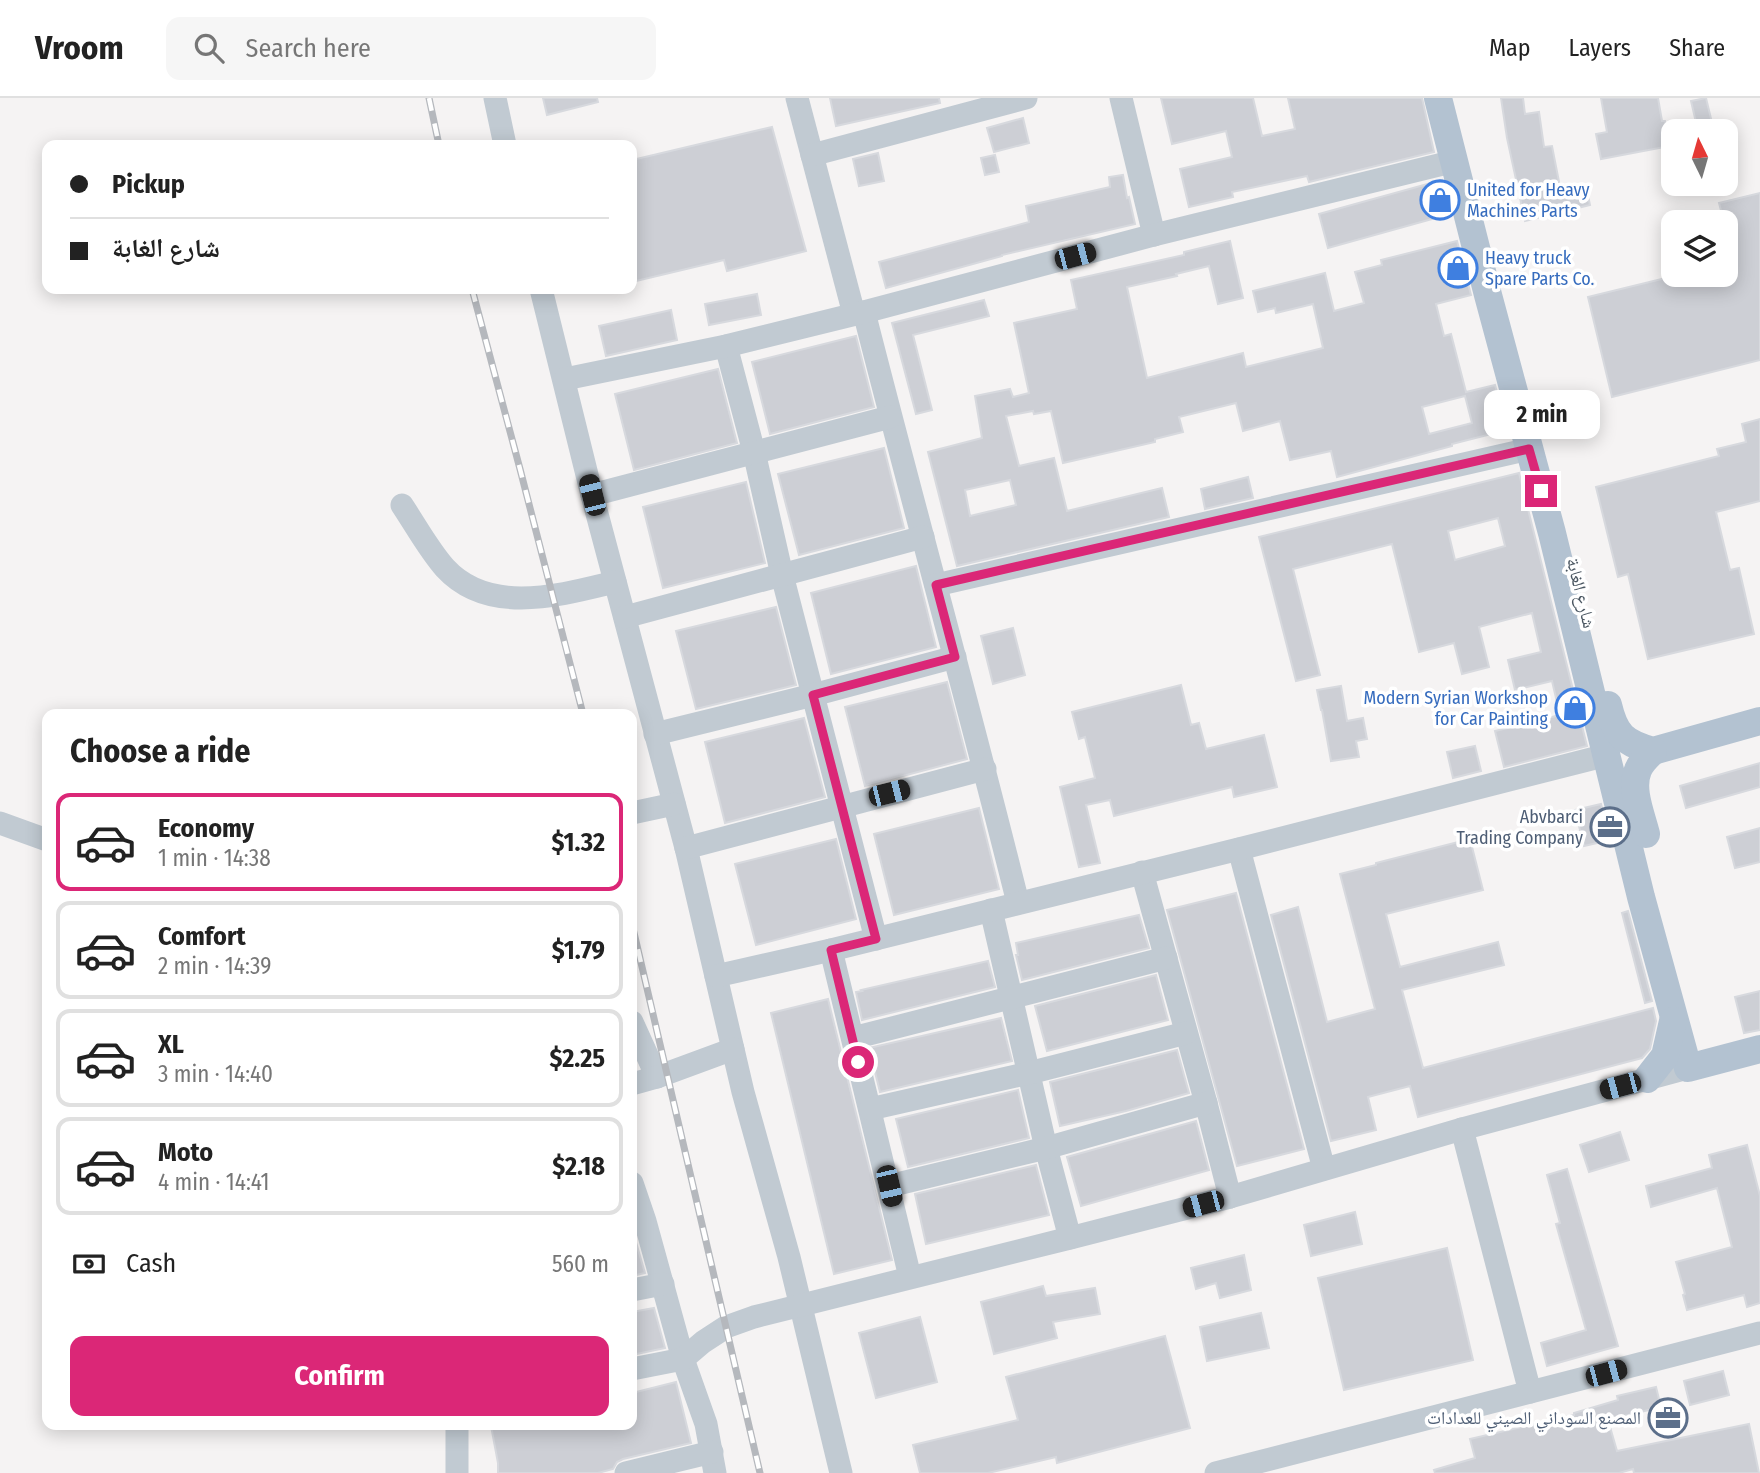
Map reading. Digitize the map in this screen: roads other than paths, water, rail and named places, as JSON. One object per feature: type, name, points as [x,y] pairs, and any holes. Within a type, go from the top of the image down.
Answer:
[{"type":"main road","name":"شارع الغابة","points":[[1438,98],[1607,755],[1692,1018],[1696,1066]]},
{"type":"main road","name":"شارع الغابة","points":[[1457,98],[1610,714],[1622,737],[1638,747],[1653,751],[1639,769],[1637,799],[1650,894],[1674,1018],[1696,1066]]},
{"type":"main road","points":[[1653,751],[1760,721]]},
{"type":"main road","points":[[1647,1079],[1665,1056],[1674,1018]]},
{"type":"main road","points":[[1696,1066],[1760,1049]]},
{"type":"street","points":[[495,98],[504,140]]},
{"type":"street","points":[[797,98],[923,537],[1018,903]]},
{"type":"street","points":[[812,155],[1026,98]]},
{"type":"street","points":[[1121,98],[1154,235]]},
{"type":"street","points":[[565,379],[726,346],[1154,235],[1454,161]]},
{"type":"street","points":[[542,294],[592,495],[674,804],[748,1113],[789,1256],[841,1473]]},
{"type":"street","points":[[726,346],[876,939]]},
{"type":"street","points":[[592,495],[890,417]]},
{"type":"street","points":[[936,585],[1529,449]]},
{"type":"street","points":[[402,505],[445,568],[480,591],[495,596],[531,597],[577,591],[615,582]]},
{"type":"street","points":[[625,617],[923,537]]},
{"type":"street","points":[[655,734],[955,657]]},
{"type":"street","points":[[716,976],[1239,849],[1607,755]]},
{"type":"street","points":[[685,848],[985,769]]},
{"type":"street","points":[[637,812],[674,804]]},
{"type":"street","points":[[0,823],[42,839]]},
{"type":"street","points":[[1239,849],[1324,1169]]},
{"type":"street","points":[[1142,873],[1230,1197]]},
{"type":"street","points":[[991,910],[1046,1148],[1070,1238]]},
{"type":"street","points":[[831,950],[910,1277]]},
{"type":"street","points":[[853,1038],[1166,958]]},
{"type":"street","points":[[637,1033],[657,1077]]},
{"type":"street","points":[[870,1109],[1029,1073],[1186,1033]]},
{"type":"street","points":[[637,1083],[733,1049]]},
{"type":"street","points":[[637,1368],[683,1359],[726,1327],[754,1317],[1230,1197],[1462,1129],[1696,1066]]},
{"type":"street","points":[[889,1186],[1046,1148],[1206,1103]]},
{"type":"street","points":[[1462,1129],[1530,1392]]},
{"type":"street","points":[[626,1473],[713,1463],[706,1424],[683,1359],[663,1284],[638,1222]]},
{"type":"street","points":[[637,1289],[663,1284]]},
{"type":"street","points":[[1216,1473],[1760,1333]]},
{"type":"street","points":[[457,1430],[457,1473]]},
{"type":"railway","points":[[429,98],[438,140]]},
{"type":"railway","points":[[473,294],[582,709]]},
{"type":"railway","points":[[637,945],[760,1473]]},
{"type":"place","name":"United for Heavy Machines Parts","points":[[1440,200]]},
{"type":"place","name":"Heavy truck Spare Parts Co.","points":[[1458,268]]},
{"type":"place","name":"Modern Syrian Workshop for Car Painting","points":[[1575,708]]},
{"type":"place","name":"Abvbarci Trading Company","points":[[1610,827]]},
{"type":"place","name":"المصنع السوداني الصيني للعدادات","points":[[1668,1418]]}]
